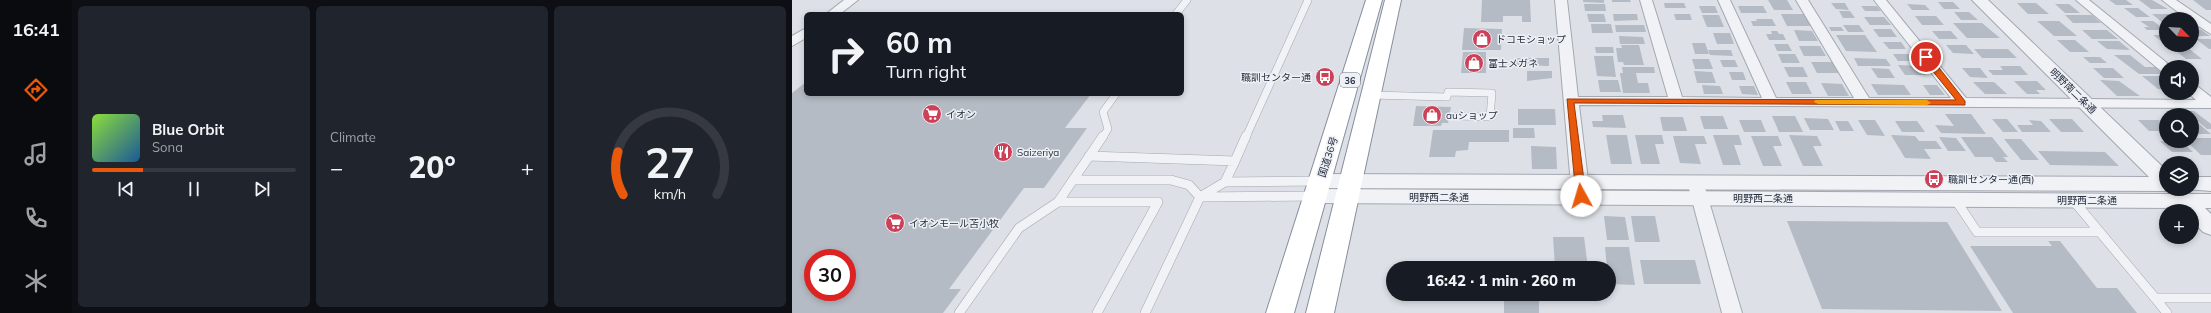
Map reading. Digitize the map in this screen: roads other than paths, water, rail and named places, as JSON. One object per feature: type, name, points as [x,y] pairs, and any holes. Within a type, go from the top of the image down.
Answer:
[{"type":"highway","name":"国道36号","points":[[1280,313],[1374,0]]},
{"type":"highway","name":"36","points":[[1320,313],[1393,0]]},
{"type":"street","points":[[835,12],[852,0]]},
{"type":"street","points":[[1561,0],[1580,189]]},
{"type":"street","points":[[1646,0],[1676,101]]},
{"type":"street","points":[[1724,0],[1771,102]]},
{"type":"street","points":[[1802,0],[1864,102]]},
{"type":"street","points":[[1880,0],[1962,103]]},
{"type":"street","name":"明野南二条通","points":[[1979,0],[2159,176]]},
{"type":"street","points":[[2082,0],[2159,62]]},
{"type":"street","points":[[2168,0],[2211,30]]},
{"type":"street","points":[[2199,95],[2211,104]]},
{"type":"street","points":[[1570,101],[2211,104]]},
{"type":"street","name":"明野西二条通","points":[[1317,189],[1697,189],[2159,183]]},
{"type":"street","name":"明野西二条通","points":[[2199,187],[2211,184]]},
{"type":"street","points":[[1697,189],[1732,313]]},
{"type":"street","name":"明野西二条通","points":[[1697,189],[1955,199],[2073,200],[2159,193]]},
{"type":"street","points":[[2187,196],[2211,227]]},
{"type":"street","name":"明野西二条通","points":[[2197,196],[2211,201]]},
{"type":"lane","points":[[1178,12],[1187,0]]},
{"type":"lane","points":[[1145,313],[1200,197],[1225,182],[1308,0]]},
{"type":"lane","points":[[1371,95],[1447,97],[1448,92],[1492,94],[1490,117],[1457,116]]},
{"type":"lane","points":[[959,313],[1019,228],[1058,202],[1074,180],[1108,129],[1103,112],[1115,96]]},
{"type":"lane","points":[[1089,156],[1235,161]]},
{"type":"lane","points":[[1074,180],[1171,180],[1189,185],[1200,197]]},
{"type":"lane","points":[[1225,182],[1317,189]]},
{"type":"lane","points":[[1200,197],[1317,189]]},
{"type":"lane","points":[[1955,199],[1978,232],[2100,232]]},
{"type":"lane","points":[[2073,200],[2167,313]]},
{"type":"lane","points":[[1058,202],[1158,202],[1097,313]]},
{"type":"lane","points":[[2155,298],[2211,298]]},
{"type":"place","name":"ドコモショップ","points":[[1482,39]]},
{"type":"place","name":"富士メガネ","points":[[1474,63]]},
{"type":"place","name":"職訓センター通","points":[[1325,77]]},
{"type":"place","name":"イオン","points":[[932,114]]},
{"type":"place","name":"auショップ","points":[[1432,115]]},
{"type":"place","name":"Saizeriya","points":[[1003,152]]},
{"type":"place","name":"職訓センター通(西)","points":[[1934,179]]},
{"type":"place","name":"イオンモール苫小牧","points":[[895,223]]}]
